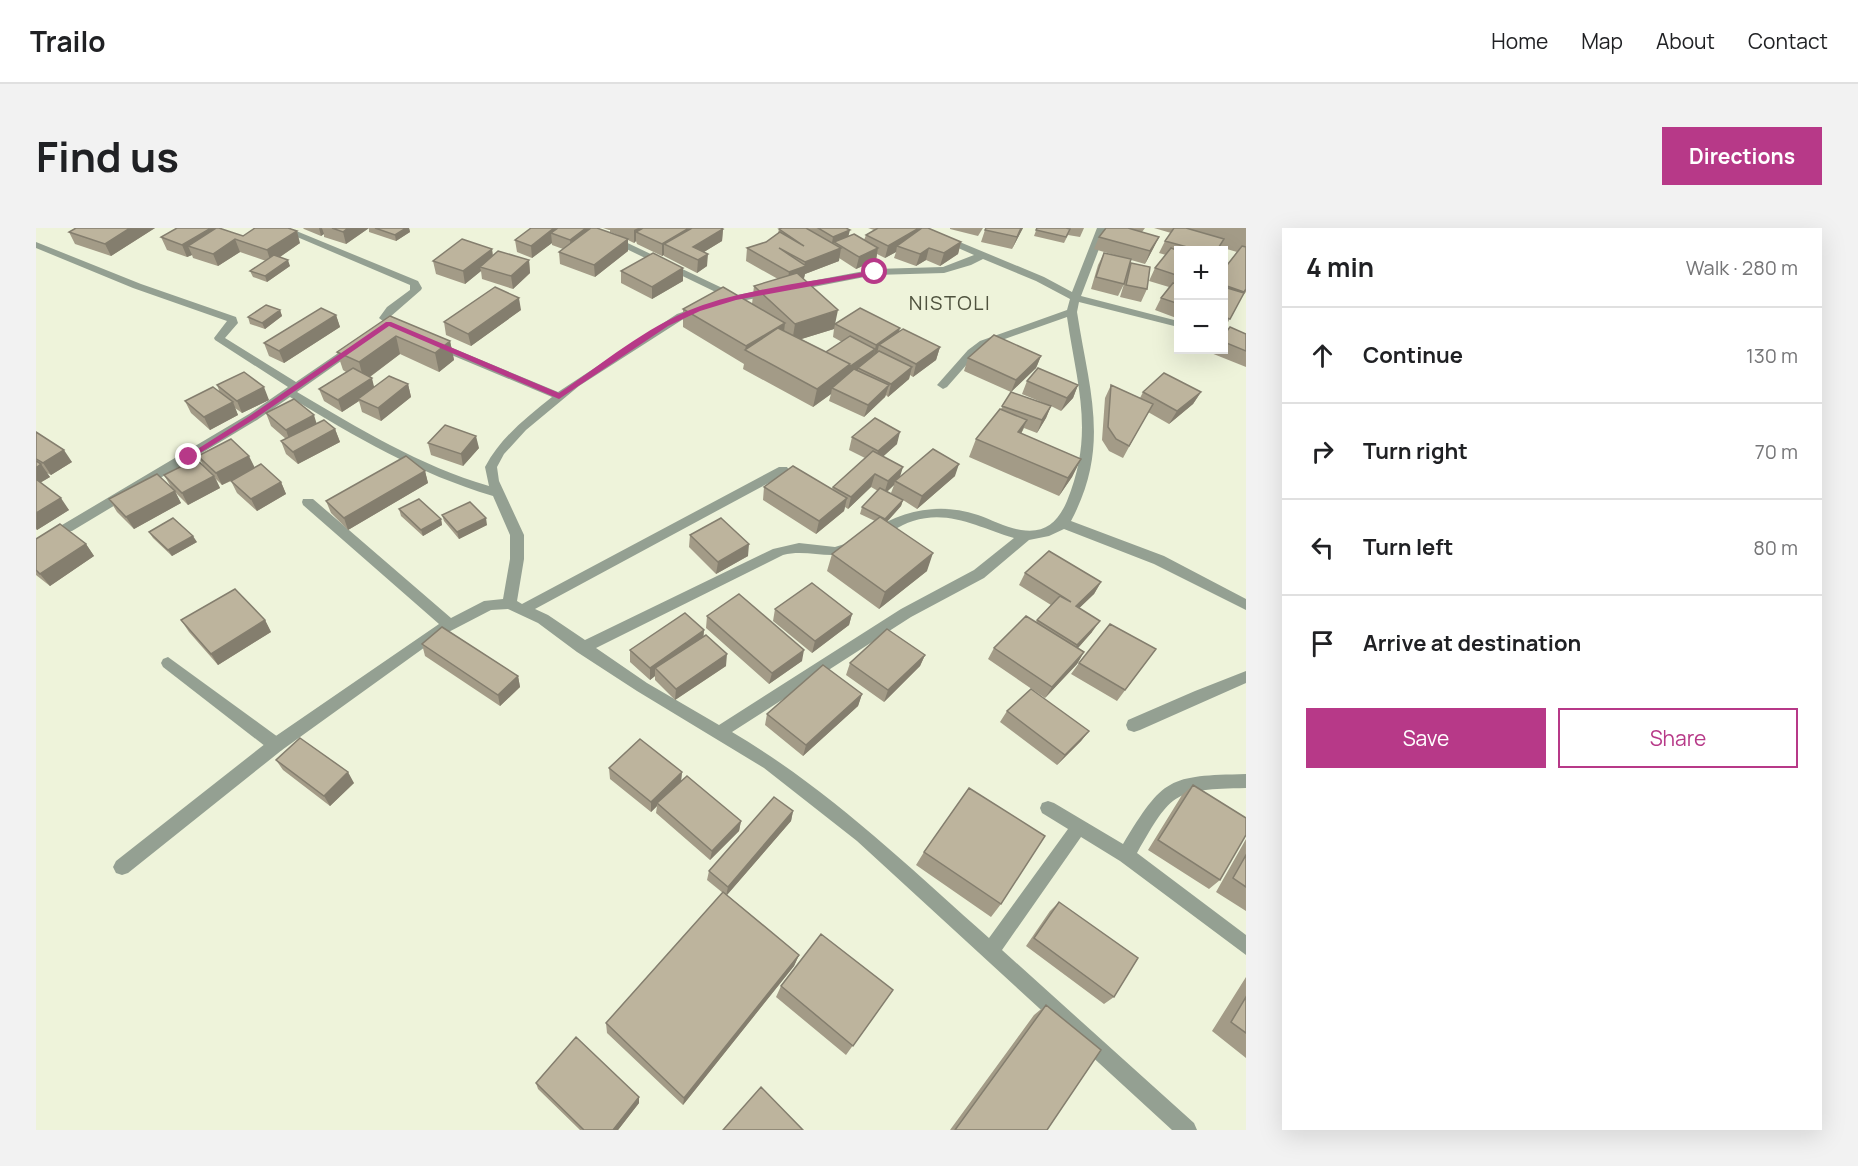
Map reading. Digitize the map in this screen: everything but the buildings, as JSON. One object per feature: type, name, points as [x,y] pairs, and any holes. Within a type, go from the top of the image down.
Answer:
[{"type":"street","points":[[281,228],[414,283],[417,288],[413,293],[386,313],[383,327],[413,336],[559,396]]},
{"type":"street","points":[[588,228],[735,298]]},
{"type":"street","points":[[918,228],[1060,288],[1075,298],[1174,323]]},
{"type":"street","points":[[582,648],[778,552],[792,547],[806,547],[831,553],[845,551],[882,529],[911,516],[931,512],[952,513],[1024,536],[1046,532],[1063,523],[1080,489],[1088,461],[1091,432],[1089,402],[1072,312],[1075,298],[1102,228]]},
{"type":"street","points":[[36,245],[137,286],[232,319],[233,322],[219,338],[222,341],[365,438],[466,485],[498,492]]},
{"type":"street","points":[[517,606],[517,535],[493,481],[491,467],[499,452],[522,427],[559,396],[681,316],[735,298],[875,272],[944,270],[967,263],[982,255]]},
{"type":"street","points":[[943,385],[972,352],[984,343],[1072,312]]},
{"type":"street","points":[[67,528],[189,457],[293,390],[360,343]]},
{"type":"street","points":[[517,606],[783,470]]},
{"type":"street","points":[[308,502],[450,625]]},
{"type":"street","points":[[1063,523],[1159,560],[1246,605]]},
{"type":"street","points":[[720,732],[906,613],[979,574],[1024,536]]},
{"type":"street","points":[[122,867],[276,745],[369,678],[450,625],[489,605],[517,606],[543,620],[662,699],[770,763],[828,808],[992,951],[1187,1130]]},
{"type":"street","points":[[168,663],[276,745]]},
{"type":"street","points":[[1134,725],[1246,677]]},
{"type":"street","points":[[1126,855],[1161,800],[1174,790],[1198,783],[1246,781]]},
{"type":"street","points":[[1047,808],[1126,855],[1246,946]]},
{"type":"street","points":[[992,951],[1078,828]]},
{"type":"district","name":"NISTOLI","points":[[950,302]]},
{"type":"route","points":[[189,457],[254,417],[388,323],[397,329],[559,396],[666,324],[697,309],[735,298],[875,272]]}]
